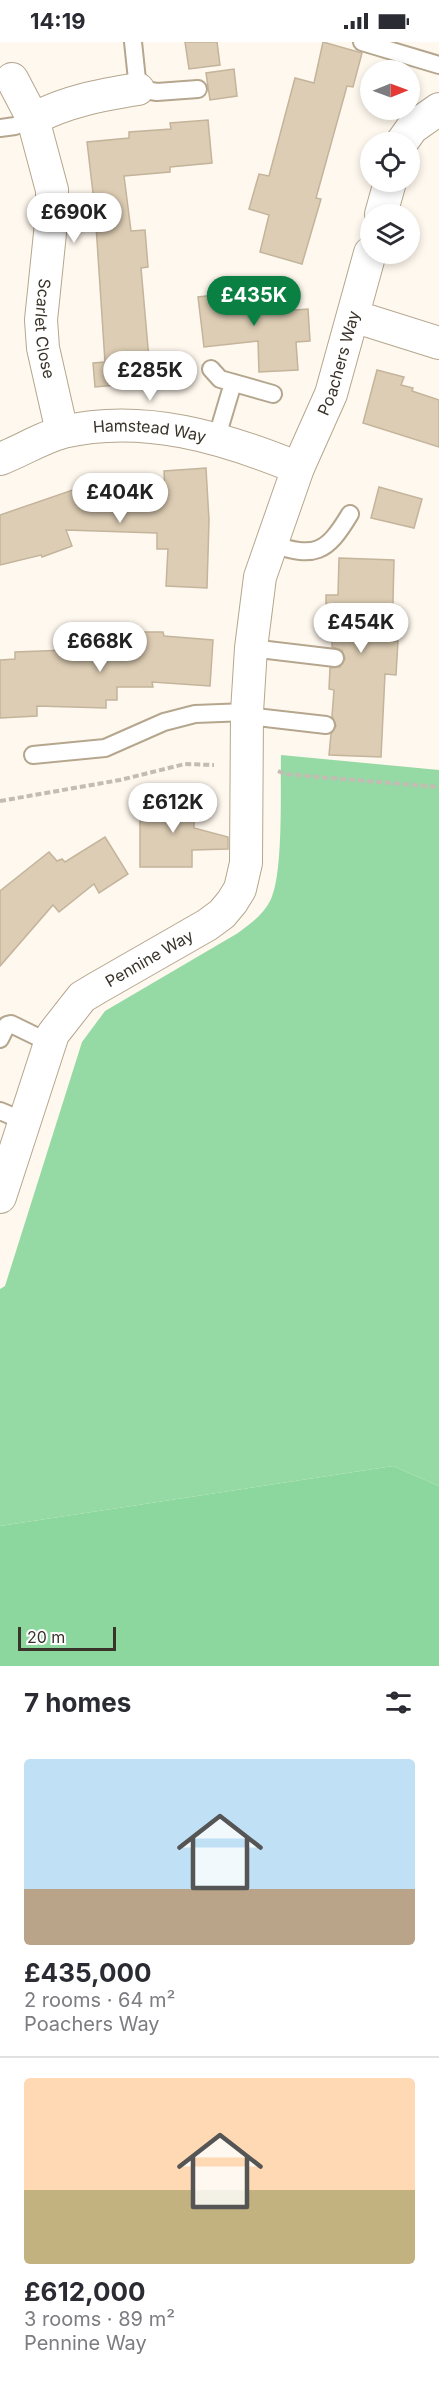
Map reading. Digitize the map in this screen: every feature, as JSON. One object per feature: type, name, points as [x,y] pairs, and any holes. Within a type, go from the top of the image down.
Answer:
[{"type":"street","name":"Scarlet Close","points":[[12,78],[33,119],[52,190],[52,214],[41,320],[43,348],[62,432]]},
{"type":"street","points":[[33,119],[53,108],[84,98],[138,89]]},
{"type":"street","points":[[409,132],[439,109]]},
{"type":"street","name":"Poachers Way","points":[[298,468],[331,394],[367,264]]},
{"type":"street","points":[[353,316],[439,343]]},
{"type":"street","name":"Hamstead Way","points":[[0,459],[62,432],[137,426],[170,429],[216,440],[298,468]]},
{"type":"street","name":"Pennine Way","points":[[0,1197],[12,1116],[60,1023],[82,997],[207,925],[222,914],[240,889],[246,862],[247,714],[251,648],[260,577],[298,468]]},
{"type":"lane","points":[[133,42],[138,89],[157,92],[198,89]]},
{"type":"lane","points":[[363,42],[439,65]]},
{"type":"lane","points":[[0,128],[15,126],[33,119]]},
{"type":"lane","points":[[211,369],[220,379],[273,394]]},
{"type":"lane","points":[[216,440],[233,383]]},
{"type":"lane","points":[[271,544],[294,551],[315,551],[326,546],[339,533],[350,514]]},
{"type":"lane","points":[[251,648],[335,658]]},
{"type":"lane","points":[[33,755],[105,748],[164,722],[195,714],[247,714],[326,725]]},
{"type":"lane","points":[[0,1039],[7,1025],[11,1024],[50,1043]]},
{"type":"green space","points":[[281,755],[439,770],[439,1486],[393,1466],[0,1526],[0,1289],[5,1286],[82,1042],[105,1011],[238,933],[264,911],[274,889],[277,872],[281,809]]},
{"type":"green space","points":[[393,1466],[439,1486],[439,1666],[0,1666],[0,1526]]},
{"type":"building","points":[[185,42],[217,42],[220,65],[189,69]]},
{"type":"building","points":[[323,42],[362,53],[353,87],[347,86],[316,198],[321,199],[302,264],[260,252],[269,215],[249,209],[259,174],[269,176],[295,78],[314,83]]},
{"type":"building","points":[[234,69],[237,96],[210,100],[206,73]]},
{"type":"building","points":[[208,120],[212,163],[170,167],[170,172],[124,176],[131,231],[145,230],[148,267],[141,268],[151,382],[95,387],[93,363],[105,362],[95,210],[87,142],[129,138],[129,132],[171,129],[170,123]]},
{"type":"building","points":[[251,280],[256,313],[308,309],[310,341],[296,342],[298,370],[259,372],[258,341],[204,347],[198,297],[224,294],[224,296],[228,282]]},
{"type":"building","points":[[377,370],[404,377],[401,385],[439,400],[439,447],[363,423]]},
{"type":"building","points":[[206,468],[209,520],[207,588],[166,586],[168,549],[157,549],[157,533],[66,530],[72,546],[42,557],[41,555],[0,565],[0,515],[99,481],[99,487],[110,488],[110,498],[165,494],[164,471]]},
{"type":"building","points":[[379,487],[422,499],[414,528],[371,518]]},
{"type":"building","points":[[339,558],[394,560],[392,641],[398,641],[396,675],[385,674],[381,757],[329,755],[331,734],[336,726],[332,716],[334,690],[329,689],[330,668],[340,667],[345,659],[342,650],[332,647],[332,637],[329,637],[330,624],[326,623],[326,595],[338,595]]},
{"type":"building","points":[[130,632],[163,632],[164,636],[213,640],[210,686],[152,682],[153,687],[117,687],[117,700],[106,700],[106,708],[37,706],[37,716],[0,718],[0,660],[15,659],[15,652],[67,650],[67,655],[131,656]]},
{"type":"building","points":[[140,800],[194,800],[194,828],[228,837],[228,849],[192,850],[192,867],[140,867]]},
{"type":"building","points":[[105,837],[128,874],[99,893],[94,884],[59,912],[53,905],[0,966],[0,891],[49,852],[57,861],[62,859],[65,862]]}]
